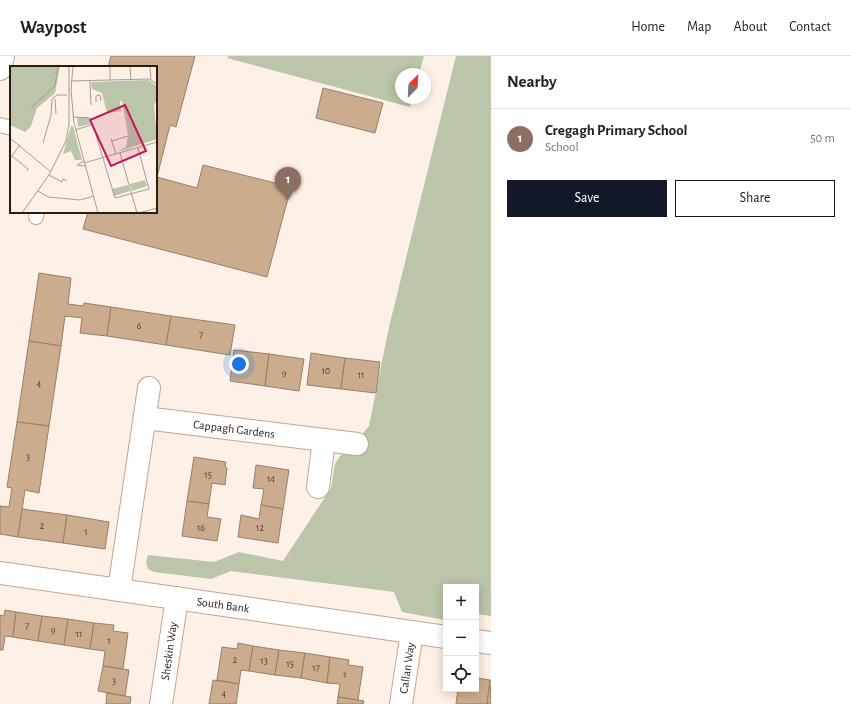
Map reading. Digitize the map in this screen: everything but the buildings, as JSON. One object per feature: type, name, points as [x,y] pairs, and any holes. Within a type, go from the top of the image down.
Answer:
[{"type":"street","points":[[0,68],[3,56]]},
{"type":"street","points":[[119,590],[149,388]]},
{"type":"street","name":"Cappagh Gardens","points":[[145,418],[357,444]]},
{"type":"street","points":[[318,487],[324,440]]},
{"type":"street","name":"South Bank","points":[[0,573],[443,637]]},
{"type":"street","name":"Sheskin Way","points":[[162,704],[177,598]]},
{"type":"street","name":"Callan Way","points":[[402,704],[412,632]]},
{"type":"street","points":[[479,641],[491,643]]},
{"type":"lane","points":[[0,125],[10,128]]},
{"type":"green space","points":[[228,56],[424,56],[421,68],[395,68],[395,103],[227,58]]},
{"type":"green space","points":[[456,56],[491,56],[491,616],[479,614],[479,584],[443,584],[443,620],[402,612],[394,592],[231,571],[211,579],[154,572],[148,569],[146,563],[148,555],[214,562],[239,552],[283,561],[331,488],[335,464],[340,456],[349,450],[369,426],[389,327]]},
{"type":"green space","points":[[399,104],[411,104],[410,107]]},
{"type":"place","name":"Cregagh Primary School","points":[[288,200]]}]
